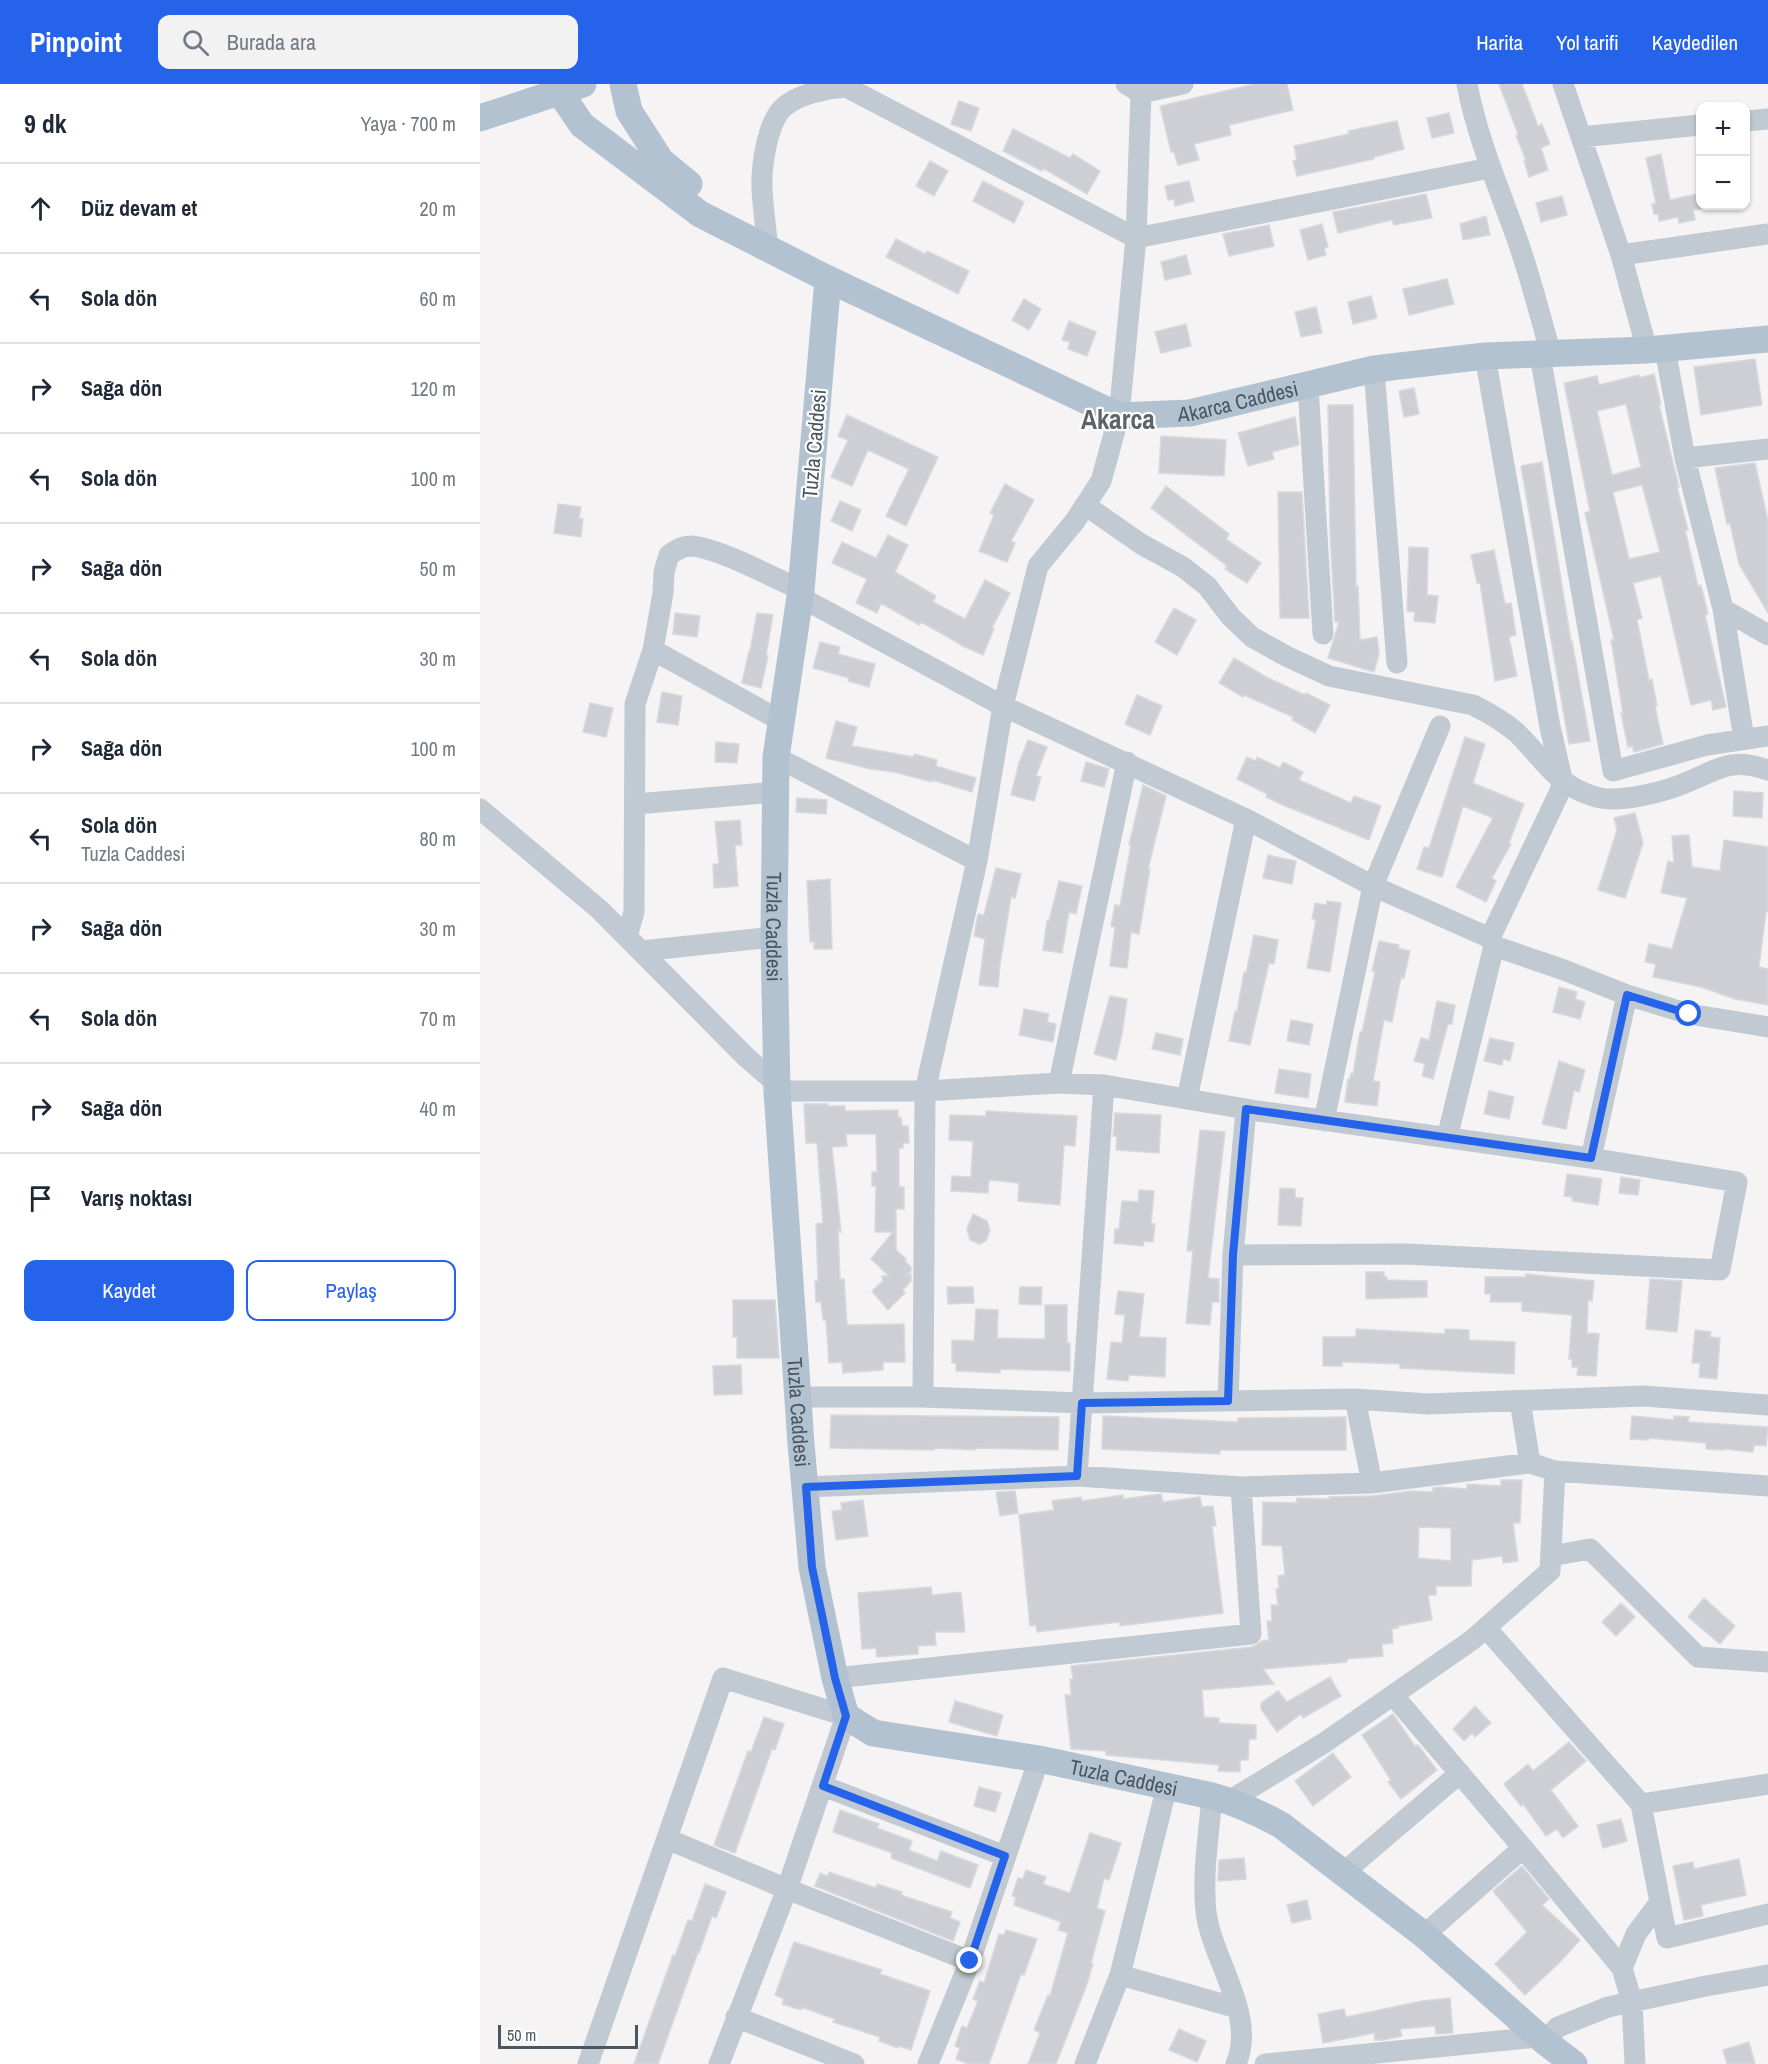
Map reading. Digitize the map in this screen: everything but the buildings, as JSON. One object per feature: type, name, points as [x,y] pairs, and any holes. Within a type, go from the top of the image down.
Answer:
[{"type":"main road","points":[[623,84],[628,111],[660,161],[727,215],[757,243]]},
{"type":"main road","points":[[480,118],[565,87]]},
{"type":"main road","name":"Akarca Caddesi","points":[[565,87],[582,125],[700,214],[828,279],[1119,416],[1190,413],[1374,369],[1485,356],[1656,350],[1768,339]]},
{"type":"main road","name":"Tuzla Caddesi","points":[[828,279],[801,594],[776,757],[774,938],[777,1087],[812,1567],[835,1678],[846,1716],[873,1733],[1039,1759],[1220,1798],[1281,1825],[1424,1935],[1541,2039],[1574,2064]]},
{"type":"street","points":[[923,1397],[925,1091],[977,861],[1003,706],[1038,566],[1075,521],[1101,481],[1119,416],[1136,238],[1136,87],[1183,84]]},
{"type":"street","points":[[1467,84],[1490,168],[1517,238],[1546,355],[1613,771],[1707,745],[1768,736]]},
{"type":"street","points":[[1563,84],[1656,350],[1723,609],[1744,739]]},
{"type":"street","points":[[757,243],[765,157],[771,129],[777,115],[785,106],[799,99],[849,86],[1136,238],[1490,168]]},
{"type":"street","points":[[1750,121],[1768,119]]},
{"type":"street","points":[[1581,137],[1696,126]]},
{"type":"street","points":[[1621,255],[1768,234]]},
{"type":"street","points":[[1448,1138],[1492,942],[1561,789],[1485,356]]},
{"type":"street","points":[[1374,369],[1396,663]]},
{"type":"street","points":[[1308,386],[1323,634]]},
{"type":"street","points":[[1685,458],[1768,449]]},
{"type":"street","points":[[1085,505],[1141,544],[1183,567],[1207,586],[1252,637],[1329,676],[1473,705],[1495,716],[1515,732],[1561,782],[1596,797],[1615,800],[1639,796],[1687,783],[1721,767],[1732,765],[1745,764],[1768,770]]},
{"type":"street","points":[[634,944],[635,704],[653,650],[663,593],[664,572],[669,555],[689,546],[709,549],[801,594],[1003,706],[1246,819],[1373,886],[1492,942],[1627,995],[1689,1014],[1768,1028]]},
{"type":"street","points":[[1723,609],[1768,635]]},
{"type":"street","points":[[653,650],[781,721]]},
{"type":"street","points":[[1324,1121],[1373,886],[1440,726]]},
{"type":"street","points":[[776,757],[977,861]]},
{"type":"street","points":[[1059,1083],[1127,762]]},
{"type":"street","points":[[636,804],[776,792]]},
{"type":"street","points":[[480,809],[600,910],[777,1087],[925,1091],[1059,1083],[1104,1085],[1324,1121],[1591,1158],[1737,1182],[1720,1270],[1406,1254],[1233,1255]]},
{"type":"street","points":[[1187,1099],[1246,819]]},
{"type":"street","points":[[634,944],[774,938]]},
{"type":"street","points":[[1591,1158],[1627,995]]},
{"type":"street","points":[[1077,1476],[1104,1085]]},
{"type":"street","points":[[1228,1401],[1233,1255],[1246,1109]]},
{"type":"street","points":[[799,1397],[923,1397],[1082,1403],[1355,1399],[1428,1404],[1643,1396],[1768,1405]]},
{"type":"street","points":[[1355,1399],[1372,1483]]},
{"type":"street","points":[[1520,1401],[1530,1463]]},
{"type":"street","points":[[806,1487],[1077,1476],[1240,1487],[1372,1483],[1530,1463],[1555,1471],[1768,1486]]},
{"type":"street","points":[[1236,2064],[1241,2033],[1237,2008],[1223,1963],[1213,1941],[1206,1914],[1205,1889],[1220,1798],[1324,1743],[1472,1640],[1550,1571],[1555,1471]]},
{"type":"street","points":[[835,1678],[1251,1634],[1240,1487]]},
{"type":"street","points":[[1551,1556],[1590,1549],[1698,1657],[1768,1662]]},
{"type":"street","points":[[1486,1628],[1641,1804],[1667,1938],[1768,1914]]},
{"type":"street","points":[[588,2064],[723,1678],[846,1716],[787,1889],[719,2064]]},
{"type":"street","points":[[1393,1695],[1622,1968],[1632,2002],[1635,2064]]},
{"type":"street","points":[[928,2064],[970,1961],[1039,1759]]},
{"type":"street","points":[[1343,1873],[1460,1773]]},
{"type":"street","points":[[1641,1804],[1768,1784]]},
{"type":"street","points":[[823,1786],[1005,1856]]},
{"type":"street","points":[[1085,2064],[1119,1975],[1167,1786]]},
{"type":"street","points":[[667,1839],[970,1961]]},
{"type":"street","points":[[1424,1935],[1523,1848]]},
{"type":"street","points":[[1622,1968],[1636,1934],[1660,1902]]},
{"type":"street","points":[[1119,1975],[1237,2008]]},
{"type":"street","points":[[1264,2064],[1541,2039],[1558,2027],[1608,2007],[1768,1975]]},
{"type":"street","points":[[736,2017],[854,2064]]},
{"type":"district","name":"Akarca","points":[[1118,419]]},
{"type":"route","points":[[970,1961],[1005,1856],[823,1786],[846,1716],[835,1678],[812,1567],[806,1487],[1077,1476],[1082,1403],[1228,1401],[1233,1255],[1246,1109],[1591,1158],[1627,995],[1689,1014]]}]
